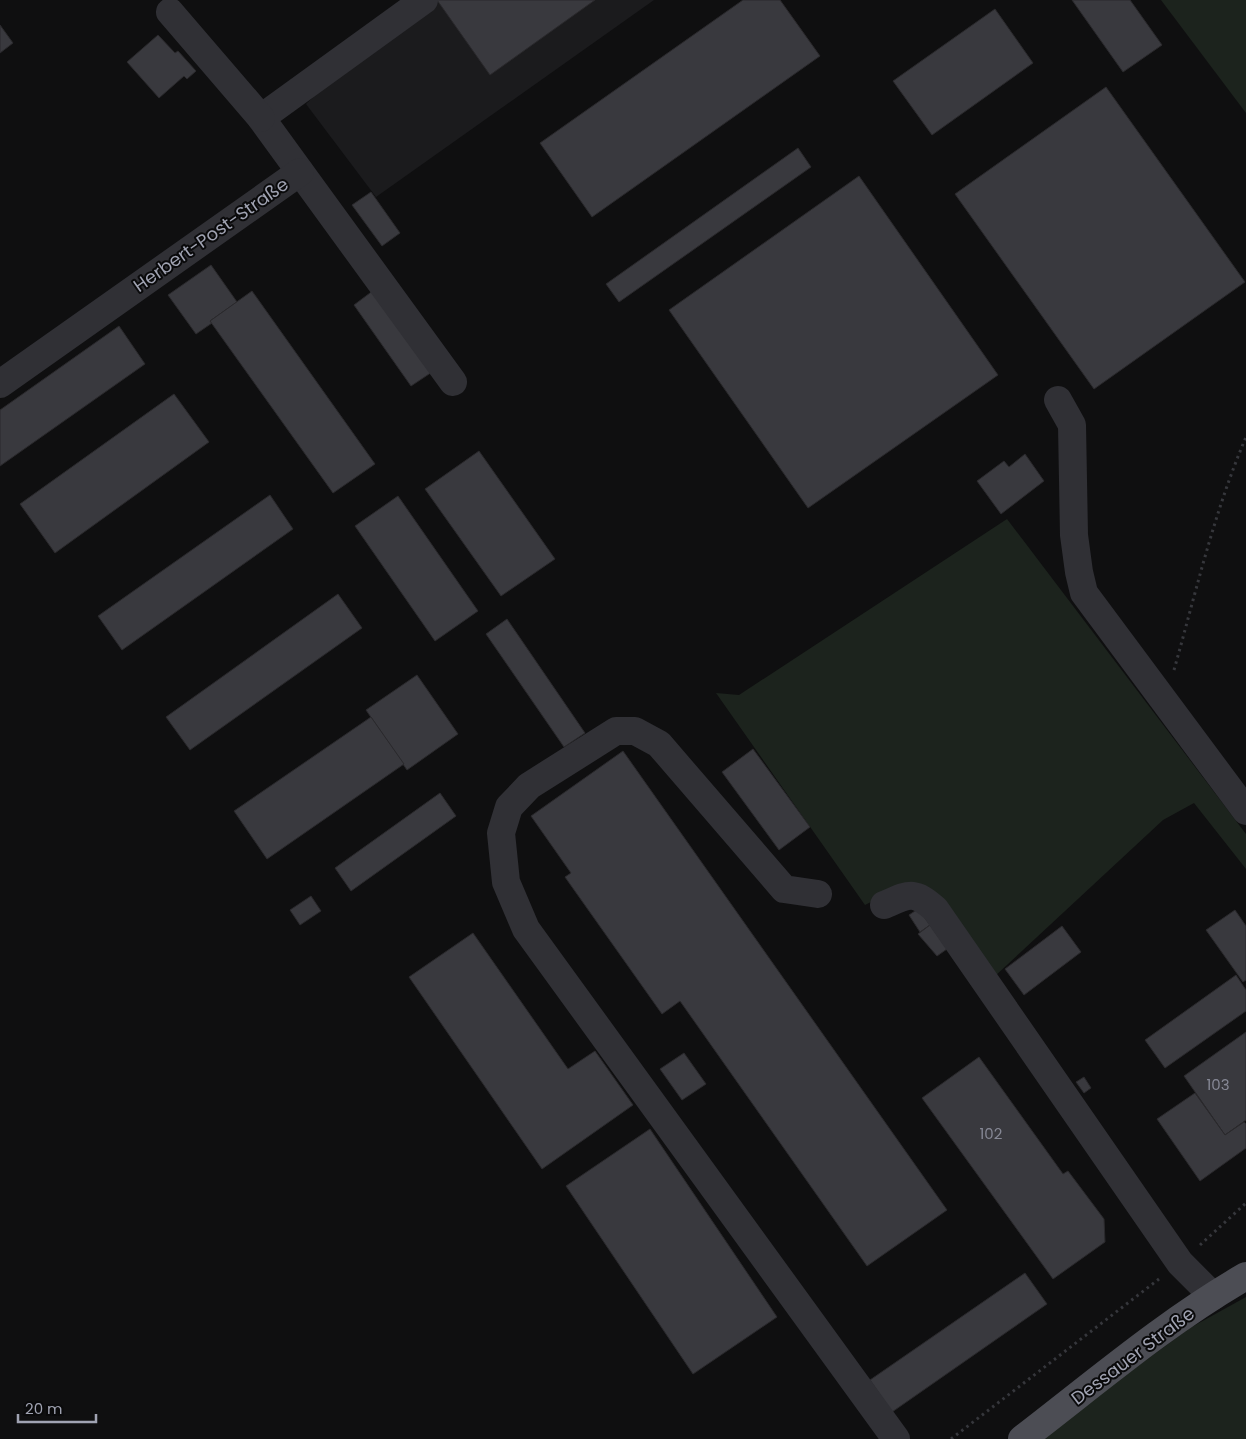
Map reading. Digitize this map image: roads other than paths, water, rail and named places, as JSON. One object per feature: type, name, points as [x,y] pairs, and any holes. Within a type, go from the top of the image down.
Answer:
[{"type":"main road","name":"Dessauer Straße","points":[[1022,1439],[1138,1350],[1213,1296],[1246,1276]]},
{"type":"street","points":[[261,118],[424,0]]},
{"type":"street","name":"Herbert-Post-Straße","points":[[0,384],[300,172],[261,118],[170,12]]},
{"type":"street","points":[[300,172],[453,382]]},
{"type":"street","points":[[1058,400],[1072,425],[1074,535],[1084,593],[1165,705],[1246,811]]},
{"type":"street","points":[[818,894],[784,888],[659,744],[635,731],[616,731],[529,786],[509,807],[501,832],[506,882],[526,928],[896,1439]]},
{"type":"street","points":[[884,905],[910,894],[921,897],[935,909],[1180,1262],[1213,1296]]}]
